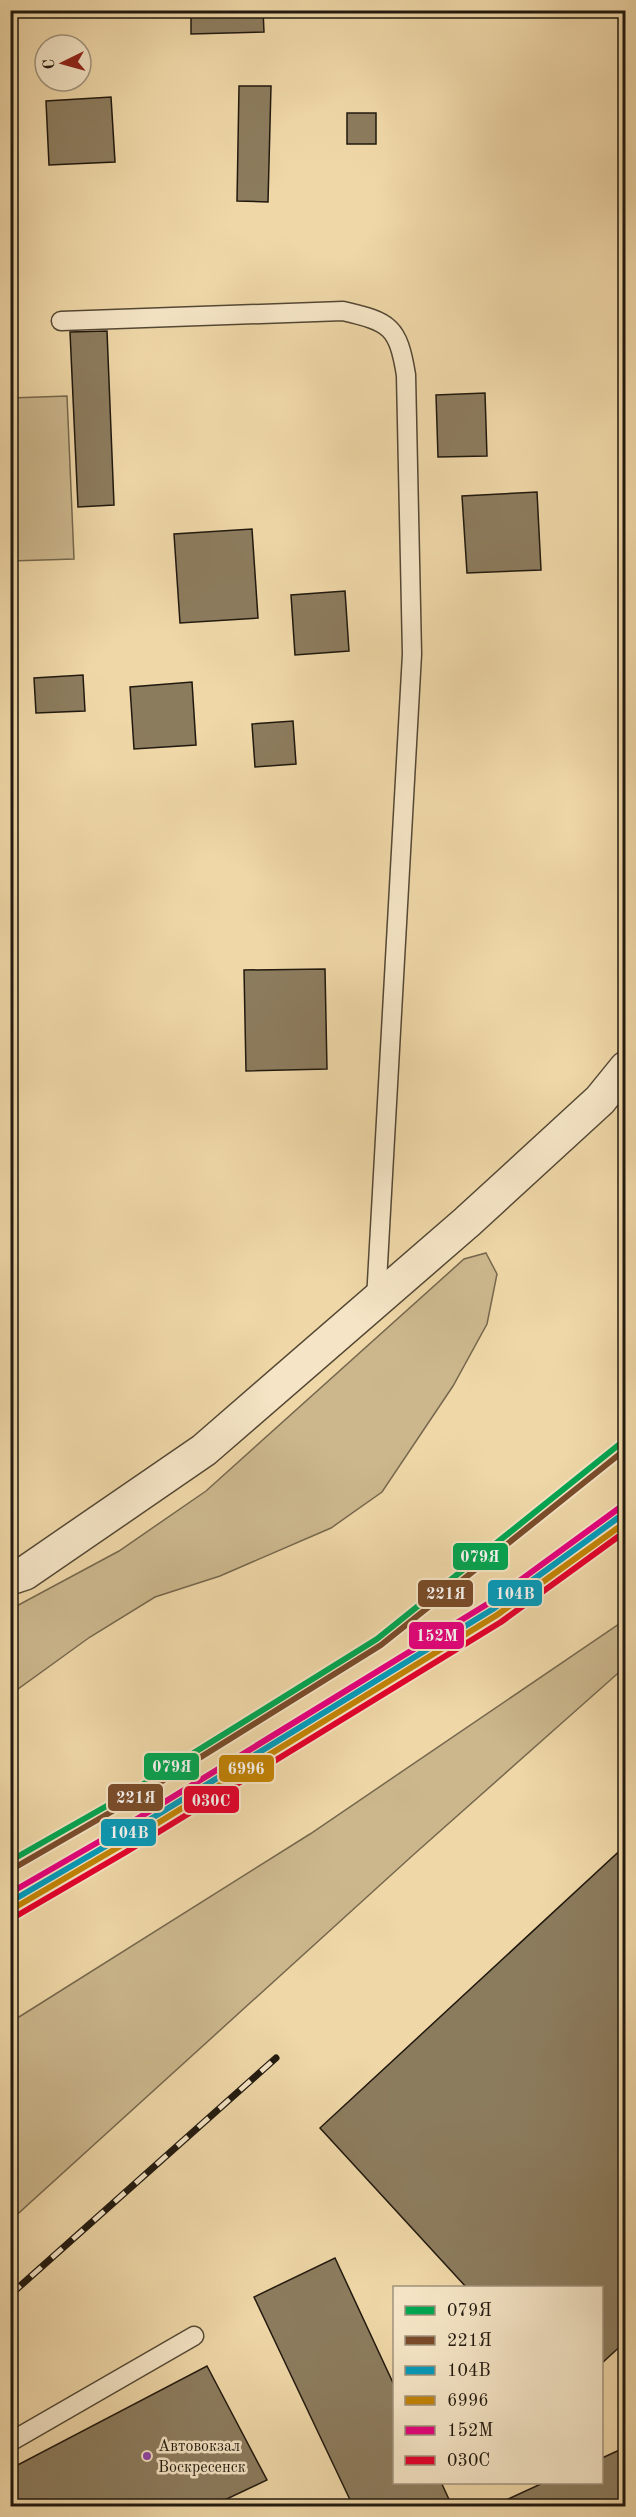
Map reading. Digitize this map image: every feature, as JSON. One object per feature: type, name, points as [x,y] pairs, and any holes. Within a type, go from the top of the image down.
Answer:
[{"type":"street","points":[[10,1578],[25,1573],[204,1450],[467,1222],[600,1100],[626,1068]]},
{"type":"lane","points":[[61,321],[343,311],[389,326],[402,349],[406,375],[412,654],[376,1300]]},
{"type":"lane","points":[[10,2442],[194,2336]]},
{"type":"shaded area","points":[[67,396],[74,559],[11,561],[11,398]]},
{"type":"shaded area","points":[[486,1253],[497,1274],[487,1324],[453,1386],[382,1492],[331,1528],[220,1576],[155,1597],[90,1637],[11,1694],[11,1609],[119,1551],[206,1491],[464,1259]]},
{"type":"shaded area","points":[[625,1620],[625,1667],[412,1856],[11,2220],[11,2022],[310,1834]]},
{"type":"building","points":[[191,10],[263,10],[264,32],[191,34]]},
{"type":"building","points":[[239,86],[271,86],[268,202],[237,201]]},
{"type":"building","points":[[111,97],[115,162],[49,165],[46,101]]},
{"type":"building","points":[[347,113],[376,113],[376,144],[347,144]]},
{"type":"building","points":[[107,331],[114,505],[78,507],[70,332]]},
{"type":"building","points":[[485,393],[487,456],[438,457],[436,395]]},
{"type":"building","points":[[537,492],[541,570],[467,573],[462,496]]},
{"type":"building","points":[[252,529],[258,618],[180,623],[174,534]]},
{"type":"building","points":[[345,591],[349,651],[295,655],[291,595]]},
{"type":"building","points":[[83,675],[85,711],[36,713],[34,678]]},
{"type":"building","points":[[192,682],[196,745],[134,749],[130,687]]},
{"type":"building","points":[[293,721],[296,764],[255,767],[252,724]]},
{"type":"building","points":[[325,969],[327,1069],[246,1071],[244,970]]},
{"type":"building","points":[[626,1845],[626,2341],[603,2362],[603,2286],[465,2286],[320,2128]]},
{"type":"building","points":[[335,2258],[393,2383],[393,2484],[442,2484],[452,2506],[353,2506],[254,2297]]},
{"type":"building","name":"Автовокзал Воскресенск","points":[[207,2366],[267,2480],[212,2506],[10,2506],[10,2469]]},
{"type":"building","points":[[626,2447],[626,2506],[509,2506],[506,2500],[541,2484],[603,2484],[603,2458]]},
{"type":"railway","points":[[10,2295],[276,2058]]},
{"type":"transit line","name":"079Я","points":[[10,1861],[126,1795],[377,1639],[626,1439]]},
{"type":"transit line","name":"221Я","points":[[14,1868],[130,1801],[381,1645],[626,1449]]},
{"type":"transit line","name":"152М","points":[[10,1893],[114,1833],[489,1603],[622,1506]]},
{"type":"transit line","name":"104В","points":[[10,1902],[118,1839],[493,1609],[626,1512]]},
{"type":"transit line","name":"6996","points":[[14,1908],[122,1845],[497,1615],[626,1522]]},
{"type":"transit line","name":"030C","points":[[18,1915],[126,1852],[501,1622],[626,1531]]},
{"type":"place","name":"Автовокзал Воскресенск","points":[[147,2456]]}]
